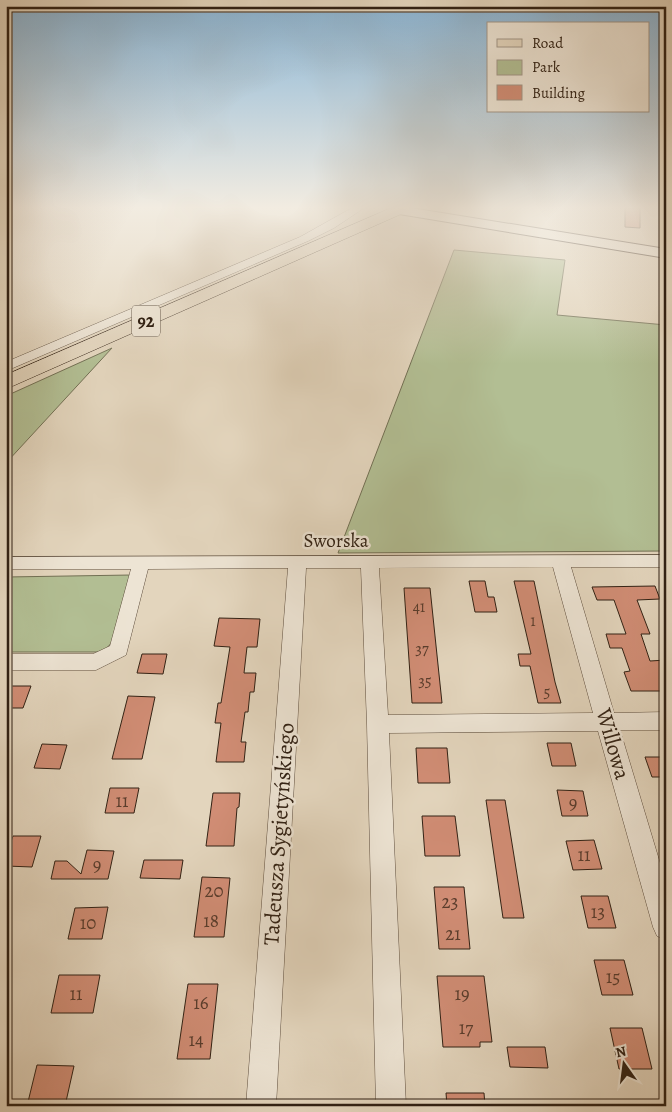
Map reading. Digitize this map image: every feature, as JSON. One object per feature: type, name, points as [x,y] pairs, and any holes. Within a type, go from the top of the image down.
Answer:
[{"type":"main road","name":"92","points":[[6,383],[283,260]]},
{"type":"street","points":[[6,367],[254,260]]},
{"type":"street","name":"Willowa","points":[[560,561],[666,927]]},
{"type":"street","name":"Sworska","points":[[6,564],[666,561]]},
{"type":"street","points":[[370,562],[378,724],[391,1106]]},
{"type":"street","points":[[6,662],[96,662],[119,650],[141,563]]},
{"type":"street","name":"Tadeusza Sygietyńskiego","points":[[261,1106],[297,563]]},
{"type":"street","points":[[378,724],[666,721]]},
{"type":"green space","points":[[450,260],[565,260],[557,315],[666,325],[666,551],[338,553]]},
{"type":"green space","points":[[112,348],[6,463],[6,396]]},
{"type":"green space","points":[[131,575],[113,641],[105,650],[98,652],[6,652],[6,577]]},
{"type":"building","points":[[469,581],[485,581],[488,597],[494,597],[497,612],[475,612]]},
{"type":"building","points":[[514,581],[534,581],[561,703],[538,703],[530,666],[520,666],[518,654],[531,654]]},
{"type":"building","points":[[655,586],[660,599],[637,600],[650,634],[641,634],[650,661],[666,660],[666,691],[631,691],[624,672],[630,671],[622,648],[610,648],[606,634],[626,634],[614,600],[597,600],[592,587]]},
{"type":"building","points":[[404,588],[430,588],[442,703],[412,703]]},
{"type":"building","points":[[219,618],[260,619],[257,647],[247,647],[244,673],[256,673],[254,692],[250,692],[248,712],[245,712],[241,742],[246,742],[244,762],[216,762],[221,723],[215,723],[218,703],[221,703],[230,647],[214,646]]},
{"type":"building","points":[[142,654],[167,654],[163,674],[137,673]]},
{"type":"building","points":[[6,686],[31,686],[23,708],[6,708]]},
{"type":"building","points":[[128,696],[155,697],[142,759],[112,759]]},
{"type":"building","points":[[547,743],[571,743],[576,766],[552,766]]},
{"type":"building","points":[[42,744],[67,745],[60,769],[34,768]]},
{"type":"building","points":[[416,748],[447,748],[450,783],[418,783]]},
{"type":"building","points":[[645,757],[666,757],[666,777],[652,777]]},
{"type":"building","points":[[110,788],[139,788],[134,813],[105,813]]},
{"type":"building","points":[[557,790],[583,791],[588,816],[562,816]]},
{"type":"building","points":[[213,793],[240,793],[234,846],[206,846]]},
{"type":"building","points":[[486,800],[505,800],[524,918],[503,918]]},
{"type":"building","points":[[422,816],[455,816],[460,856],[425,856]]},
{"type":"building","points":[[13,836],[41,836],[32,867],[6,866],[6,856]]},
{"type":"building","points":[[594,840],[602,869],[573,870],[566,841]]},
{"type":"building","points":[[87,850],[114,851],[108,879],[51,879],[55,861],[67,861],[81,874]]},
{"type":"building","points":[[144,860],[183,860],[180,879],[140,878]]},
{"type":"building","points":[[202,877],[230,878],[224,937],[194,937]]},
{"type":"building","points":[[434,887],[464,887],[470,949],[439,949]]},
{"type":"building","points":[[581,896],[608,896],[616,928],[588,928]]},
{"type":"building","points":[[108,907],[102,939],[68,939],[75,908]]},
{"type":"building","points":[[594,960],[624,960],[633,995],[602,995]]},
{"type":"building","points":[[59,975],[100,975],[93,1013],[51,1013]]},
{"type":"building","points":[[437,976],[484,976],[492,1042],[480,1042],[480,1047],[443,1047]]},
{"type":"building","points":[[188,984],[218,984],[210,1059],[177,1059]]},
{"type":"building","points":[[610,1028],[642,1028],[652,1069],[619,1069]]},
{"type":"building","points":[[507,1047],[545,1047],[548,1068],[510,1067]]},
{"type":"building","points":[[37,1065],[74,1066],[65,1106],[27,1106]]},
{"type":"building","points":[[446,1093],[484,1093],[485,1106],[447,1106]]}]
